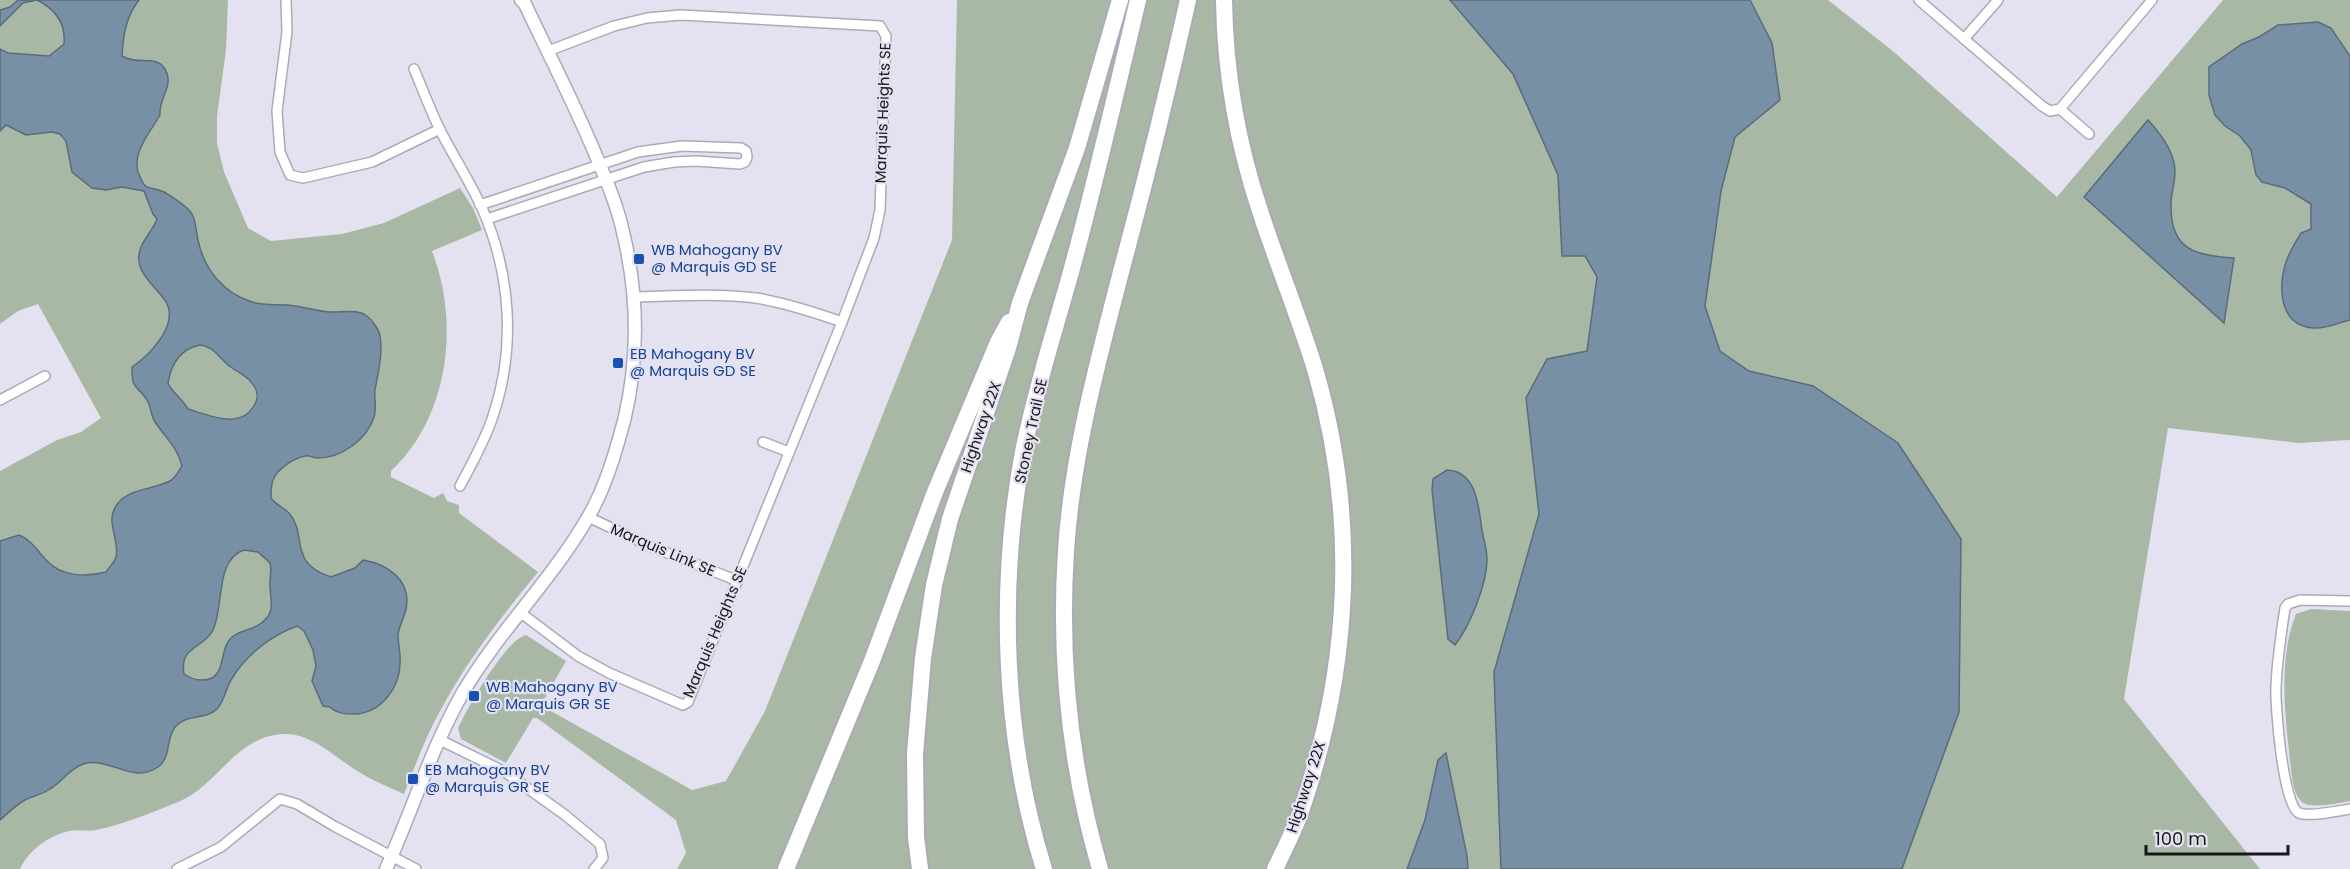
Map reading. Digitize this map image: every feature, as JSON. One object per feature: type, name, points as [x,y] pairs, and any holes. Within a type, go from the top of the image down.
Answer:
[{"type":"highway","name":"Highway 22X","points":[[920,869],[916,837],[915,754],[922,658],[934,585],[950,519],[1008,348],[1020,303],[1077,148],[1120,0]]},
{"type":"highway","name":"Stoney Trail SE","points":[[1044,869],[1032,832],[1016,748],[1008,651],[1010,546],[1023,452],[1079,243],[1138,0]]},
{"type":"highway","points":[[1100,869],[1086,820],[1066,696],[1063,615],[1066,550],[1078,448],[1159,127],[1188,0]]},
{"type":"highway","name":"Highway 22X","points":[[1224,0],[1224,29],[1244,154],[1260,212],[1315,369],[1336,460],[1344,539],[1343,615],[1333,688],[1322,741],[1300,812],[1275,869]]},
{"type":"highway","points":[[786,869],[872,661],[935,492],[998,342],[1020,303]]},
{"type":"street","points":[[286,0],[287,32],[276,111],[280,152],[290,175],[303,178],[372,162],[440,129]]},
{"type":"street","points":[[1919,0],[2050,111],[2060,109],[2152,0]]},
{"type":"street","points":[[1964,39],[1998,0]]},
{"type":"street","points":[[386,869],[440,740],[476,672],[521,613],[588,517],[614,456],[626,412],[633,366],[634,297],[623,231],[600,165],[523,1]]},
{"type":"street","name":"Marquis Heights SE","points":[[521,613],[578,656],[609,673],[683,705],[688,702],[874,238],[879,210],[886,36],[880,26],[681,15],[647,18],[614,26],[548,51]]},
{"type":"street","points":[[414,69],[440,129],[487,219],[497,248],[508,314],[507,354],[500,392],[482,444],[460,486]]},
{"type":"street","points":[[2060,109],[2088,134]]},
{"type":"street","points":[[480,205],[638,152],[682,146],[741,148],[746,151],[745,162],[740,164],[696,161],[644,167],[487,219]]},
{"type":"street","points":[[634,297],[703,295],[757,298],[842,322]]},
{"type":"street","points":[[0,400],[45,376]]},
{"type":"street","points":[[763,442],[789,452]]},
{"type":"street","name":"Marquis Link SE","points":[[588,517],[650,546],[738,581]]},
{"type":"street","points":[[2350,601],[2300,600],[2288,604],[2285,608],[2275,689],[2283,766],[2289,795],[2295,809],[2299,813],[2309,814],[2350,809]]},
{"type":"street","points":[[440,740],[505,772],[566,815],[600,844],[603,858],[594,869]]},
{"type":"street","points":[[177,869],[221,847],[280,799],[297,804],[416,869]]},
{"type":"green space","points":[[0,0],[228,0],[226,50],[217,116],[217,143],[224,172],[248,228],[271,241],[342,234],[384,223],[460,188],[473,208],[482,230],[432,251],[441,279],[446,308],[447,338],[444,368],[437,397],[426,424],[411,449],[391,471],[391,477],[434,498],[443,493],[447,501],[459,505],[459,513],[538,572],[485,640],[449,694],[429,732],[404,794],[364,775],[314,742],[294,735],[266,737],[239,753],[192,795],[178,802],[106,828],[61,833],[34,850],[20,869],[0,869],[0,471],[57,440],[81,432],[101,418],[38,304],[18,311],[0,324]]},
{"type":"green space","points":[[957,0],[1828,0],[1894,52],[2057,197],[2223,0],[2350,0],[2350,440],[2298,443],[2168,428],[2124,699],[2260,869],[677,869],[686,853],[676,820],[537,718],[533,718],[506,763],[461,739],[458,728],[478,691],[508,649],[526,635],[566,661],[542,706],[692,790],[726,781],[765,711],[952,240]]},
{"type":"green space","points":[[2311,609],[2350,611],[2350,801],[2317,805],[2305,804],[2298,797],[2294,788],[2284,687],[2290,631],[2296,614]]},
{"type":"water","points":[[18,0],[37,0],[23,3],[0,26],[0,10],[10,7]]},
{"type":"water","points":[[37,0],[139,0],[126,26],[122,56],[128,59],[157,62],[165,69],[168,81],[160,115],[140,149],[138,172],[145,186],[164,192],[190,211],[205,261],[224,286],[232,293],[256,303],[364,314],[376,326],[380,336],[381,350],[375,390],[375,414],[371,425],[360,440],[336,455],[318,458],[305,456],[286,465],[273,480],[271,498],[289,513],[297,530],[303,556],[317,571],[331,577],[355,568],[363,560],[372,562],[396,575],[405,590],[407,599],[398,635],[400,660],[397,681],[388,697],[374,709],[349,714],[323,706],[312,681],[316,666],[313,650],[304,631],[297,626],[268,641],[244,662],[231,680],[217,709],[207,715],[180,722],[176,726],[165,758],[158,767],[139,773],[102,764],[83,764],[47,791],[22,802],[0,820],[0,541],[19,535],[24,537],[47,561],[67,573],[90,575],[106,572],[114,561],[117,551],[112,525],[116,506],[133,493],[170,481],[182,466],[174,448],[154,420],[147,400],[135,386],[133,380],[132,367],[147,355],[162,337],[169,318],[169,308],[145,276],[139,261],[142,244],[157,219],[144,191],[122,187],[106,190],[92,188],[72,172],[66,141],[60,134],[52,132],[26,135],[6,125],[0,131],[0,49],[8,53],[49,56],[64,44],[63,30],[58,18],[54,12]],"holes":[[[200,345],[212,349],[229,366],[254,385],[257,399],[249,412],[242,417],[224,419],[188,409],[170,387],[169,376],[174,364],[187,350]],[[244,550],[258,552],[270,563],[271,610],[269,615],[256,626],[231,638],[215,676],[201,680],[192,678],[184,674],[185,658],[213,630],[224,573],[228,563]]]},
{"type":"water","points":[[1450,0],[1750,0],[1772,43],[1780,100],[1735,137],[1721,191],[1705,306],[1720,351],[1749,371],[1813,386],[1898,443],[1961,539],[1959,712],[1902,869],[1501,869],[1494,672],[1539,514],[1526,398],[1547,359],[1587,351],[1597,277],[1585,256],[1562,256],[1558,175],[1513,74]]},
{"type":"water","points":[[2318,22],[2331,28],[2350,56],[2350,320],[2327,327],[2313,328],[2293,320],[2287,313],[2282,294],[2283,272],[2289,255],[2301,233],[2311,229],[2311,204],[2285,188],[2262,182],[2256,175],[2251,150],[2240,136],[2225,126],[2215,115],[2209,95],[2209,67],[2242,44],[2278,25]]},
{"type":"water","points":[[2148,120],[2162,137],[2173,157],[2175,172],[2171,200],[2172,219],[2180,240],[2196,252],[2234,258],[2224,323],[2084,197]]},
{"type":"water","points":[[1447,470],[1465,477],[1475,492],[1487,556],[1484,580],[1477,604],[1455,645],[1448,639],[1432,490],[1433,479]]},
{"type":"water","points":[[1446,753],[1468,869],[1407,869],[1425,820],[1438,760]]},
{"type":"place","name":"WB Mahogany BV @ Marquis GD SE","points":[[639,259]]},
{"type":"place","name":"EB Mahogany BV @ Marquis GD SE","points":[[618,363]]},
{"type":"place","name":"WB Mahogany BV @ Marquis GR SE","points":[[474,696]]},
{"type":"place","name":"EB Mahogany BV @ Marquis GR SE","points":[[413,779]]}]
